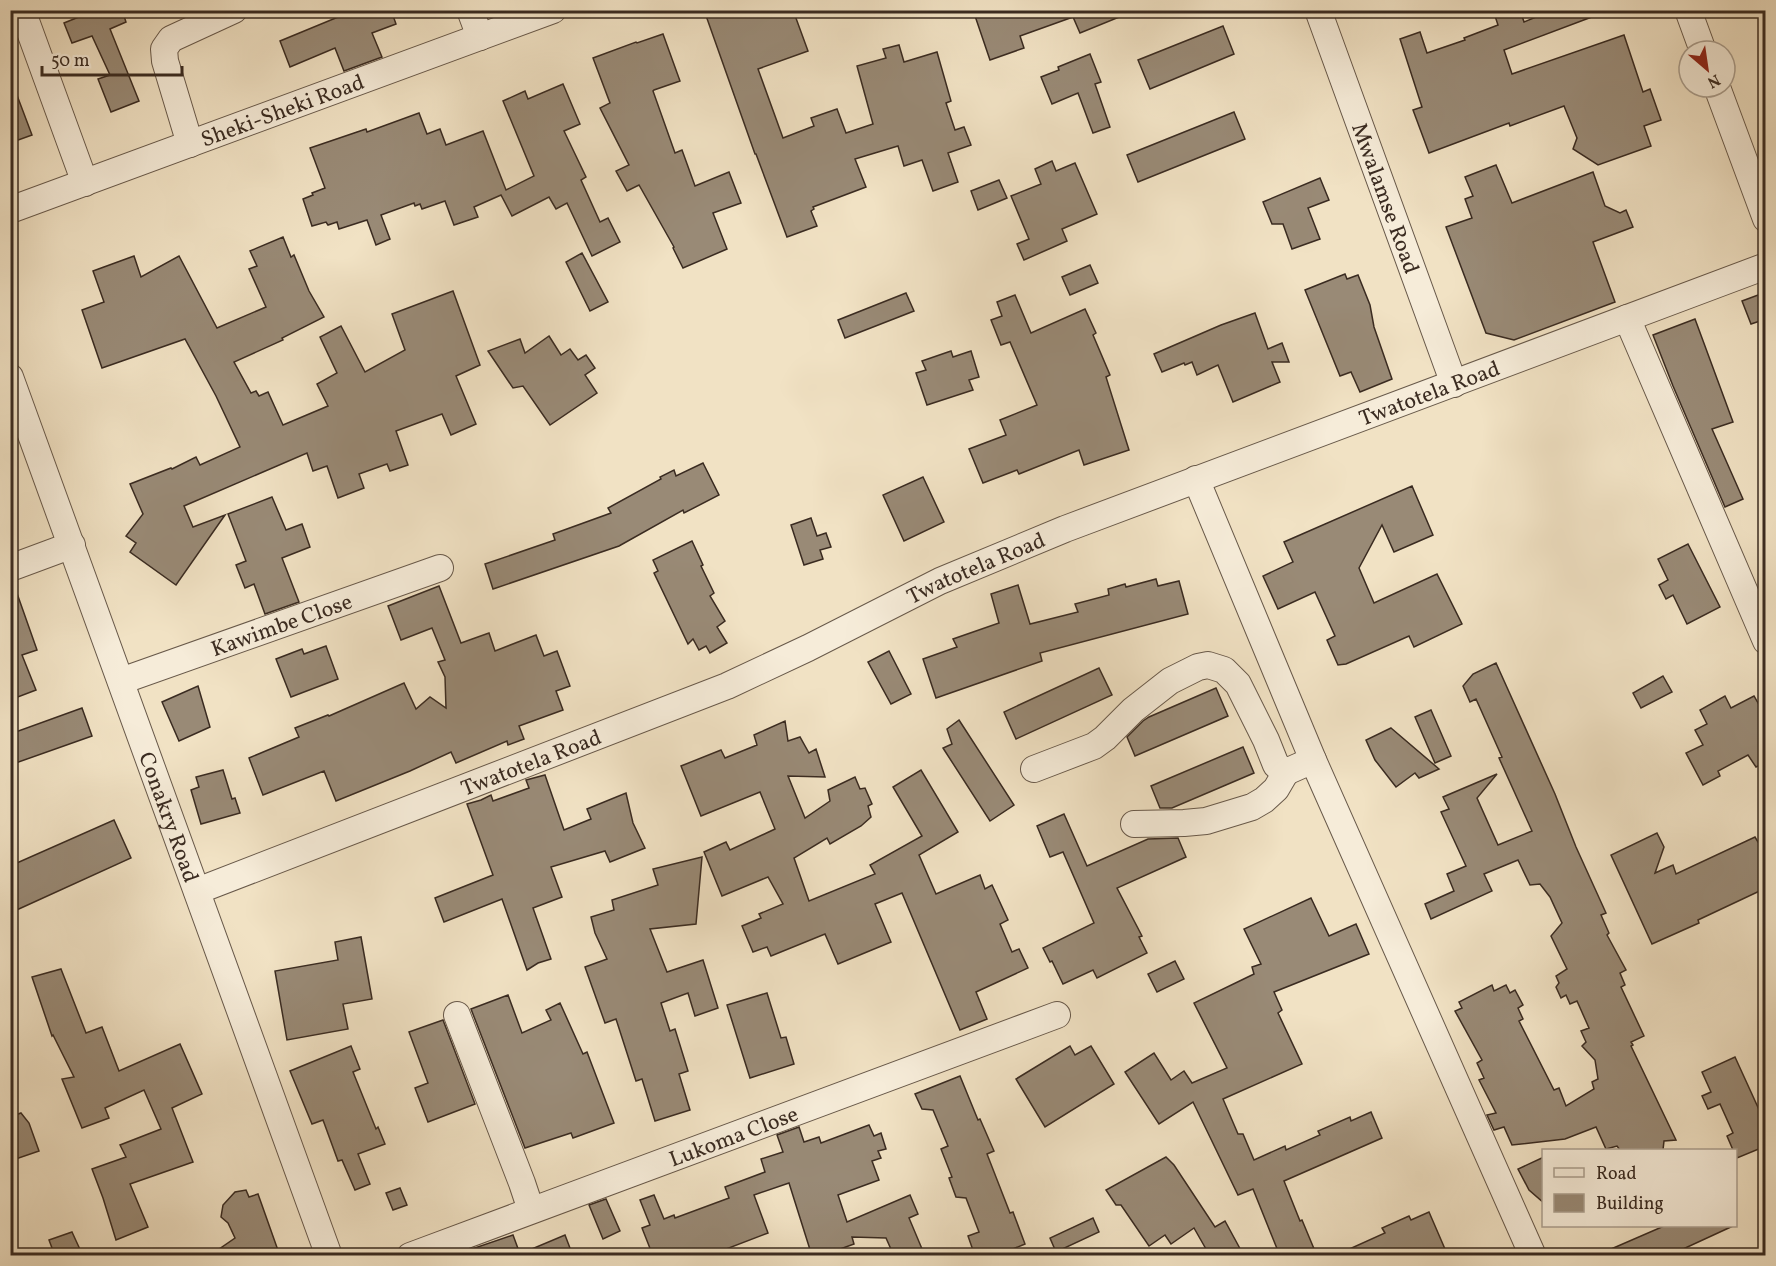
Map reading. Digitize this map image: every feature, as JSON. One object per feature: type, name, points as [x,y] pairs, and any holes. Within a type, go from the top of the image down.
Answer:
[{"type":"street","points":[[22,10],[85,183]]},
{"type":"street","points":[[190,144],[165,61],[164,49],[171,39],[234,10]]},
{"type":"street","points":[[470,10],[480,38]]},
{"type":"street","name":"Sheki-Sheki Road","points":[[10,210],[553,10]]},
{"type":"street","name":"Mwalamse Road","points":[[1318,10],[1454,384]]},
{"type":"street","points":[[1688,10],[1699,39]]},
{"type":"street","points":[[1721,99],[1766,219]]},
{"type":"street","name":"Twatotela Road","points":[[197,891],[727,686],[940,581],[1065,529],[1766,266]]},
{"type":"street","points":[[1627,318],[1766,641]]},
{"type":"street","name":"Conakry Road","points":[[10,377],[329,1256]]},
{"type":"street","points":[[1196,479],[1313,760],[1533,1256]]},
{"type":"street","points":[[10,568],[72,545]]},
{"type":"street","name":"Kawimbe Close","points":[[121,681],[440,568]]},
{"type":"street","points":[[1034,769],[1094,746],[1132,710],[1170,681],[1198,667],[1208,665],[1224,670],[1238,684],[1276,765],[1286,772]]},
{"type":"street","points":[[1134,824],[1206,822],[1252,807],[1276,789],[1286,772],[1313,760]]},
{"type":"street","points":[[457,1015],[531,1210]]},
{"type":"street","name":"Lukoma Close","points":[[410,1256],[1057,1015]]},
{"type":"building","points":[[96,10],[122,10],[126,22],[110,29],[139,101],[111,112],[98,79],[110,75],[92,36],[72,43],[64,23]]},
{"type":"building","points":[[355,10],[360,17],[391,10],[396,24],[372,33],[382,57],[344,71],[335,48],[290,67],[280,41]]},
{"type":"building","points":[[704,10],[793,10],[808,51],[758,69],[783,138],[814,126],[811,118],[837,109],[846,133],[873,124],[857,66],[886,58],[883,49],[899,45],[904,62],[937,52],[951,101],[946,103],[955,130],[964,127],[971,145],[948,153],[958,182],[933,191],[922,160],[904,166],[898,146],[855,159],[866,187],[813,207],[811,211],[817,226],[787,237]]},
{"type":"building","points":[[973,10],[1134,11],[1080,33],[1073,17],[1020,36],[1024,48],[990,60]]},
{"type":"building","points":[[1493,10],[1520,10],[1524,22],[1553,10],[1604,10],[1605,12],[1504,50],[1512,74],[1624,35],[1643,92],[1650,89],[1661,120],[1644,126],[1651,146],[1598,165],[1573,149],[1577,138],[1564,106],[1510,126],[1509,123],[1429,153],[1413,110],[1422,107],[1400,39],[1420,32],[1427,53],[1465,40],[1464,38],[1498,25]]},
{"type":"building","points":[[1223,26],[1234,54],[1150,89],[1138,60]]},
{"type":"building","points":[[663,34],[680,81],[653,91],[675,153],[682,150],[695,186],[729,172],[741,203],[713,213],[727,249],[683,268],[674,247],[639,185],[627,191],[616,171],[629,165],[600,108],[610,103],[593,58]]},
{"type":"building","points":[[1090,54],[1101,82],[1095,84],[1110,127],[1093,133],[1078,93],[1052,104],[1041,77],[1059,70],[1058,67]]},
{"type":"building","points":[[10,82],[12,82],[32,135],[10,143]]},
{"type":"building","points":[[563,84],[580,124],[564,131],[586,177],[581,180],[600,222],[608,218],[620,242],[592,256],[567,203],[556,209],[549,197],[512,216],[501,195],[474,207],[478,217],[454,225],[445,201],[422,209],[420,204],[415,206],[414,203],[381,215],[390,239],[376,245],[367,220],[339,229],[337,222],[312,226],[303,199],[325,188],[310,148],[366,129],[367,132],[419,113],[427,134],[440,129],[446,145],[483,131],[506,190],[534,176],[503,101],[525,91],[528,99]]},
{"type":"building","points":[[1234,112],[1245,139],[1138,182],[1127,155]]},
{"type":"building","points":[[1052,161],[1056,171],[1075,163],[1097,214],[1062,229],[1067,241],[1024,260],[1017,244],[1029,239],[1011,196],[1041,184],[1035,169]]},
{"type":"building","points":[[1496,165],[1512,203],[1593,172],[1605,206],[1620,213],[1626,210],[1633,227],[1593,242],[1615,302],[1514,340],[1486,333],[1446,227],[1472,218],[1465,199],[1473,196],[1465,177]]},
{"type":"building","points":[[1320,178],[1329,200],[1308,208],[1320,239],[1292,249],[1283,224],[1272,224],[1263,202]]},
{"type":"building","points":[[999,180],[1007,198],[978,210],[971,191]]},
{"type":"building","points":[[283,237],[291,257],[294,255],[309,291],[324,317],[282,338],[283,340],[234,362],[251,393],[256,391],[259,396],[268,392],[283,425],[328,406],[317,384],[337,373],[320,337],[341,326],[365,372],[405,350],[392,314],[453,291],[480,365],[456,376],[476,424],[451,435],[442,414],[396,431],[408,465],[390,471],[387,464],[359,474],[364,488],[338,498],[327,466],[313,471],[307,453],[184,506],[193,527],[225,515],[176,585],[130,552],[136,543],[126,536],[143,514],[130,484],[172,469],[196,457],[200,465],[240,447],[185,339],[102,368],[82,310],[104,302],[93,271],[134,256],[141,277],[179,256],[217,328],[266,307],[249,269],[257,266],[250,251]]},
{"type":"building","points":[[582,253],[608,302],[590,311],[566,262]]},
{"type":"building","points":[[1090,265],[1098,283],[1070,295],[1062,277]]},
{"type":"building","points":[[1345,274],[1347,279],[1358,275],[1370,305],[1374,327],[1392,379],[1360,392],[1351,372],[1340,376],[1305,290]]},
{"type":"building","points":[[1766,292],[1766,319],[1751,324],[1742,301]]},
{"type":"building","points":[[906,293],[914,311],[845,338],[838,320]]},
{"type":"building","points":[[1015,295],[1031,333],[1085,309],[1110,375],[1106,377],[1129,450],[1084,465],[1079,450],[1019,474],[1017,470],[983,483],[969,449],[1006,435],[1000,420],[1037,405],[1010,342],[1001,345],[991,320],[1002,316],[997,302]]},
{"type":"building","points":[[1255,313],[1268,349],[1282,343],[1289,362],[1272,362],[1280,382],[1233,402],[1218,365],[1197,375],[1192,362],[1162,372],[1154,354]]},
{"type":"building","points":[[1695,319],[1733,422],[1712,429],[1743,499],[1725,507],[1653,335]]},
{"type":"building","points":[[549,336],[561,355],[570,349],[578,360],[586,355],[595,368],[585,375],[597,393],[550,425],[523,386],[513,388],[488,351],[520,339],[525,353]]},
{"type":"building","points":[[951,351],[953,357],[971,351],[979,377],[969,380],[973,390],[927,405],[916,373],[926,370],[922,361]]},
{"type":"building","points":[[703,463],[719,495],[684,513],[683,510],[619,546],[493,589],[485,564],[555,540],[553,534],[611,513],[608,508],[661,479],[660,477],[674,470],[676,476]]},
{"type":"building","points":[[923,477],[944,522],[904,541],[883,495]]},
{"type":"building","points":[[1412,486],[1433,535],[1394,552],[1382,525],[1359,568],[1374,603],[1437,574],[1462,624],[1414,647],[1409,636],[1346,664],[1338,665],[1327,640],[1335,636],[1315,592],[1278,609],[1263,576],[1293,562],[1284,542]]},
{"type":"building","points":[[272,497],[286,530],[302,524],[310,547],[282,558],[299,602],[265,614],[254,584],[245,588],[236,565],[246,561],[228,514]]},
{"type":"building","points":[[811,518],[817,536],[826,533],[831,547],[820,550],[823,559],[804,565],[791,525]]},
{"type":"building","points":[[692,541],[714,593],[710,596],[725,621],[717,627],[727,643],[710,653],[706,646],[699,650],[693,639],[688,644],[654,573],[658,571],[653,560]]},
{"type":"building","points":[[1688,544],[1720,607],[1687,624],[1673,595],[1666,599],[1659,585],[1668,580],[1658,559]]},
{"type":"building","points":[[1156,579],[1158,586],[1179,581],[1188,614],[1040,653],[1042,661],[936,698],[923,659],[957,647],[953,639],[999,623],[991,594],[1018,585],[1030,624],[1078,612],[1075,604],[1109,595],[1108,589]]},
{"type":"building","points":[[13,582],[37,650],[22,655],[36,690],[10,700],[10,583]]},
{"type":"building","points":[[439,586],[461,643],[489,633],[495,651],[536,635],[544,656],[557,651],[570,686],[556,691],[563,710],[519,726],[524,739],[508,745],[507,741],[456,763],[451,752],[336,801],[324,771],[263,795],[249,758],[299,737],[295,728],[329,716],[404,683],[416,709],[430,697],[446,708],[445,677],[438,662],[445,660],[432,628],[401,640],[388,606]]},
{"type":"building","points":[[326,646],[338,679],[291,697],[276,659],[302,649],[304,654]]},
{"type":"building","points":[[889,651],[911,694],[891,704],[868,662]]},
{"type":"building","points":[[1496,663],[1606,913],[1601,915],[1609,933],[1607,935],[1626,970],[1620,973],[1625,985],[1621,987],[1644,1036],[1631,1042],[1633,1045],[1631,1046],[1676,1140],[1664,1141],[1663,1149],[1619,1149],[1617,1146],[1606,1149],[1596,1127],[1565,1139],[1512,1145],[1504,1127],[1494,1130],[1487,1115],[1496,1113],[1479,1080],[1484,1078],[1477,1063],[1482,1060],[1455,1011],[1462,1008],[1459,1002],[1492,985],[1494,991],[1506,985],[1510,993],[1515,990],[1523,1005],[1518,1008],[1523,1019],[1519,1021],[1554,1090],[1559,1088],[1566,1106],[1594,1089],[1592,1082],[1598,1079],[1595,1060],[1582,1046],[1586,1042],[1581,1031],[1589,1028],[1577,1001],[1570,1004],[1566,995],[1561,998],[1556,987],[1559,983],[1556,976],[1567,969],[1551,936],[1562,923],[1550,897],[1540,884],[1530,885],[1518,860],[1484,874],[1492,891],[1431,919],[1425,904],[1454,891],[1447,874],[1466,866],[1441,812],[1449,809],[1443,797],[1497,774],[1477,798],[1498,845],[1532,831],[1499,758],[1502,757],[1476,699],[1470,702],[1463,686],[1473,674]]},
{"type":"building","points":[[1099,668],[1112,695],[1016,739],[1004,712]]},
{"type":"building","points":[[1663,676],[1672,692],[1641,708],[1633,693]]},
{"type":"building","points":[[198,686],[210,727],[179,741],[162,702]]},
{"type":"building","points":[[1216,688],[1228,716],[1135,756],[1127,737],[1143,721]]},
{"type":"building","points":[[1725,696],[1731,708],[1754,696],[1766,717],[1766,762],[1756,767],[1748,755],[1718,771],[1720,776],[1703,785],[1686,753],[1703,745],[1695,730],[1707,724],[1700,710]]},
{"type":"building","points":[[82,708],[92,736],[10,765],[10,734]]},
{"type":"building","points":[[1431,710],[1451,756],[1435,763],[1415,717]]},
{"type":"building","points":[[959,720],[1014,805],[990,821],[943,748],[952,744],[947,729]]},
{"type":"building","points":[[785,721],[788,741],[800,737],[809,753],[816,749],[825,777],[788,776],[805,818],[830,801],[828,790],[855,777],[860,789],[865,788],[872,804],[868,806],[871,817],[861,826],[830,844],[827,838],[794,858],[809,901],[875,874],[870,865],[922,836],[893,787],[921,770],[958,832],[919,855],[936,894],[980,875],[985,889],[992,885],[1008,920],[1000,924],[1012,952],[1019,949],[1028,968],[976,992],[987,1019],[960,1030],[902,893],[875,904],[891,942],[838,964],[825,934],[771,956],[767,947],[753,952],[742,926],[761,918],[759,914],[783,904],[768,877],[722,896],[704,852],[726,842],[730,850],[775,829],[760,792],[701,816],[681,766],[721,750],[725,758],[757,745],[754,735]]},
{"type":"building","points":[[1391,728],[1439,769],[1419,778],[1415,773],[1396,787],[1375,760],[1366,740]]},
{"type":"building","points":[[1243,747],[1254,773],[1172,808],[1160,808],[1151,786]]},
{"type":"building","points":[[223,770],[232,799],[235,798],[240,813],[201,824],[191,790],[199,787],[196,777]]},
{"type":"building","points":[[545,775],[564,830],[591,819],[587,809],[626,793],[633,823],[645,848],[610,862],[605,851],[551,867],[562,897],[533,908],[551,959],[527,970],[502,899],[444,922],[435,898],[493,875],[467,804],[491,795],[493,801],[529,788],[526,780]]},
{"type":"building","points":[[1064,814],[1087,866],[1148,839],[1178,838],[1186,857],[1117,888],[1142,936],[1139,937],[1147,953],[1097,978],[1093,970],[1063,984],[1043,948],[1094,923],[1063,852],[1050,857],[1037,826]]},
{"type":"building","points":[[114,820],[131,858],[10,913],[10,866]]},
{"type":"building","points":[[1657,833],[1664,847],[1655,873],[1673,865],[1676,874],[1755,837],[1758,842],[1766,838],[1766,888],[1698,920],[1699,923],[1652,944],[1611,855]]},
{"type":"building","points":[[702,857],[696,924],[650,929],[667,972],[703,960],[718,1008],[695,1016],[688,993],[661,1003],[670,1031],[675,1029],[688,1071],[679,1074],[690,1110],[655,1121],[642,1079],[636,1081],[616,1019],[605,1023],[585,967],[607,959],[595,933],[591,917],[614,910],[612,900],[658,885],[653,869]]},
{"type":"building","points":[[1311,898],[1329,936],[1356,924],[1369,954],[1274,992],[1282,1010],[1278,1013],[1302,1064],[1223,1099],[1238,1134],[1243,1134],[1254,1160],[1285,1146],[1286,1150],[1320,1135],[1318,1131],[1350,1117],[1351,1121],[1371,1112],[1382,1138],[1284,1181],[1317,1256],[1280,1256],[1253,1189],[1238,1195],[1193,1102],[1159,1124],[1125,1072],[1154,1053],[1171,1080],[1184,1071],[1192,1083],[1227,1068],[1194,1003],[1254,974],[1252,967],[1261,964],[1244,929]]},
{"type":"building","points":[[361,937],[372,999],[343,1004],[348,1029],[287,1040],[275,971],[338,960],[335,942]]},
{"type":"building","points":[[1175,961],[1184,979],[1157,992],[1148,974]]},
{"type":"building","points":[[61,969],[86,1033],[102,1027],[119,1071],[180,1044],[202,1094],[172,1108],[193,1162],[130,1184],[148,1227],[116,1240],[92,1169],[126,1157],[120,1145],[161,1129],[144,1090],[105,1108],[109,1118],[82,1128],[62,1079],[74,1077],[52,1036],[32,977]]},
{"type":"building","points":[[767,993],[781,1038],[786,1037],[794,1064],[750,1078],[727,1005]]},
{"type":"building","points":[[508,995],[522,1033],[551,1020],[546,1010],[560,1003],[583,1054],[587,1052],[614,1123],[573,1138],[571,1133],[525,1148],[471,1009]]},
{"type":"building","points":[[443,1020],[475,1104],[428,1122],[415,1088],[428,1083],[409,1032]]},
{"type":"building","points":[[351,1046],[360,1069],[353,1072],[376,1129],[378,1127],[385,1144],[358,1154],[370,1184],[355,1190],[342,1160],[338,1161],[323,1120],[312,1124],[290,1071]]},
{"type":"building","points":[[1070,1046],[1075,1055],[1091,1046],[1114,1084],[1045,1127],[1016,1079]]},
{"type":"building","points":[[1735,1057],[1766,1125],[1766,1146],[1737,1158],[1737,1149],[1733,1149],[1727,1136],[1733,1133],[1720,1104],[1708,1109],[1702,1096],[1711,1092],[1702,1072]]},
{"type":"building","points":[[960,1076],[994,1151],[987,1154],[1025,1244],[996,1256],[975,1256],[968,1236],[979,1232],[966,1198],[956,1197],[949,1178],[952,1177],[941,1149],[948,1146],[933,1110],[922,1109],[915,1094]]},
{"type":"building","points":[[21,1113],[29,1123],[39,1151],[10,1161],[10,1117]]},
{"type":"building","points":[[869,1125],[874,1136],[881,1133],[886,1149],[878,1151],[881,1158],[872,1161],[879,1180],[838,1195],[847,1222],[910,1195],[918,1214],[909,1218],[925,1256],[894,1256],[886,1238],[852,1237],[854,1244],[821,1256],[812,1256],[789,1183],[754,1195],[768,1233],[708,1256],[653,1256],[642,1228],[650,1225],[640,1200],[654,1195],[664,1219],[674,1215],[675,1218],[729,1198],[725,1187],[765,1172],[761,1159],[783,1152],[777,1135],[799,1127],[804,1142],[819,1137],[821,1143]]},
{"type":"building","points":[[1166,1157],[1174,1165],[1215,1227],[1225,1221],[1244,1256],[1210,1256],[1194,1228],[1171,1244],[1165,1235],[1149,1246],[1121,1205],[1116,1205],[1106,1190]]},
{"type":"building","points":[[1542,1158],[1542,1201],[1529,1190],[1518,1169]]},
{"type":"building","points":[[400,1188],[407,1205],[393,1210],[386,1193]]},
{"type":"building","points":[[246,1190],[249,1197],[258,1194],[280,1256],[209,1256],[235,1238],[228,1223],[221,1217],[223,1205],[235,1192]]},
{"type":"building","points":[[606,1199],[620,1231],[603,1239],[589,1205]]},
{"type":"building","points":[[1429,1212],[1448,1256],[1334,1256],[1385,1233],[1382,1228],[1409,1216],[1411,1220]]},
{"type":"building","points":[[1093,1218],[1099,1232],[1056,1252],[1050,1238]]},
{"type":"building","points":[[1662,1227],[1731,1227],[1668,1256],[1595,1256]]},
{"type":"building","points":[[72,1232],[83,1256],[55,1256],[49,1240]]},
{"type":"building","points":[[513,1235],[520,1254],[565,1235],[573,1256],[460,1256],[460,1253]]}]
